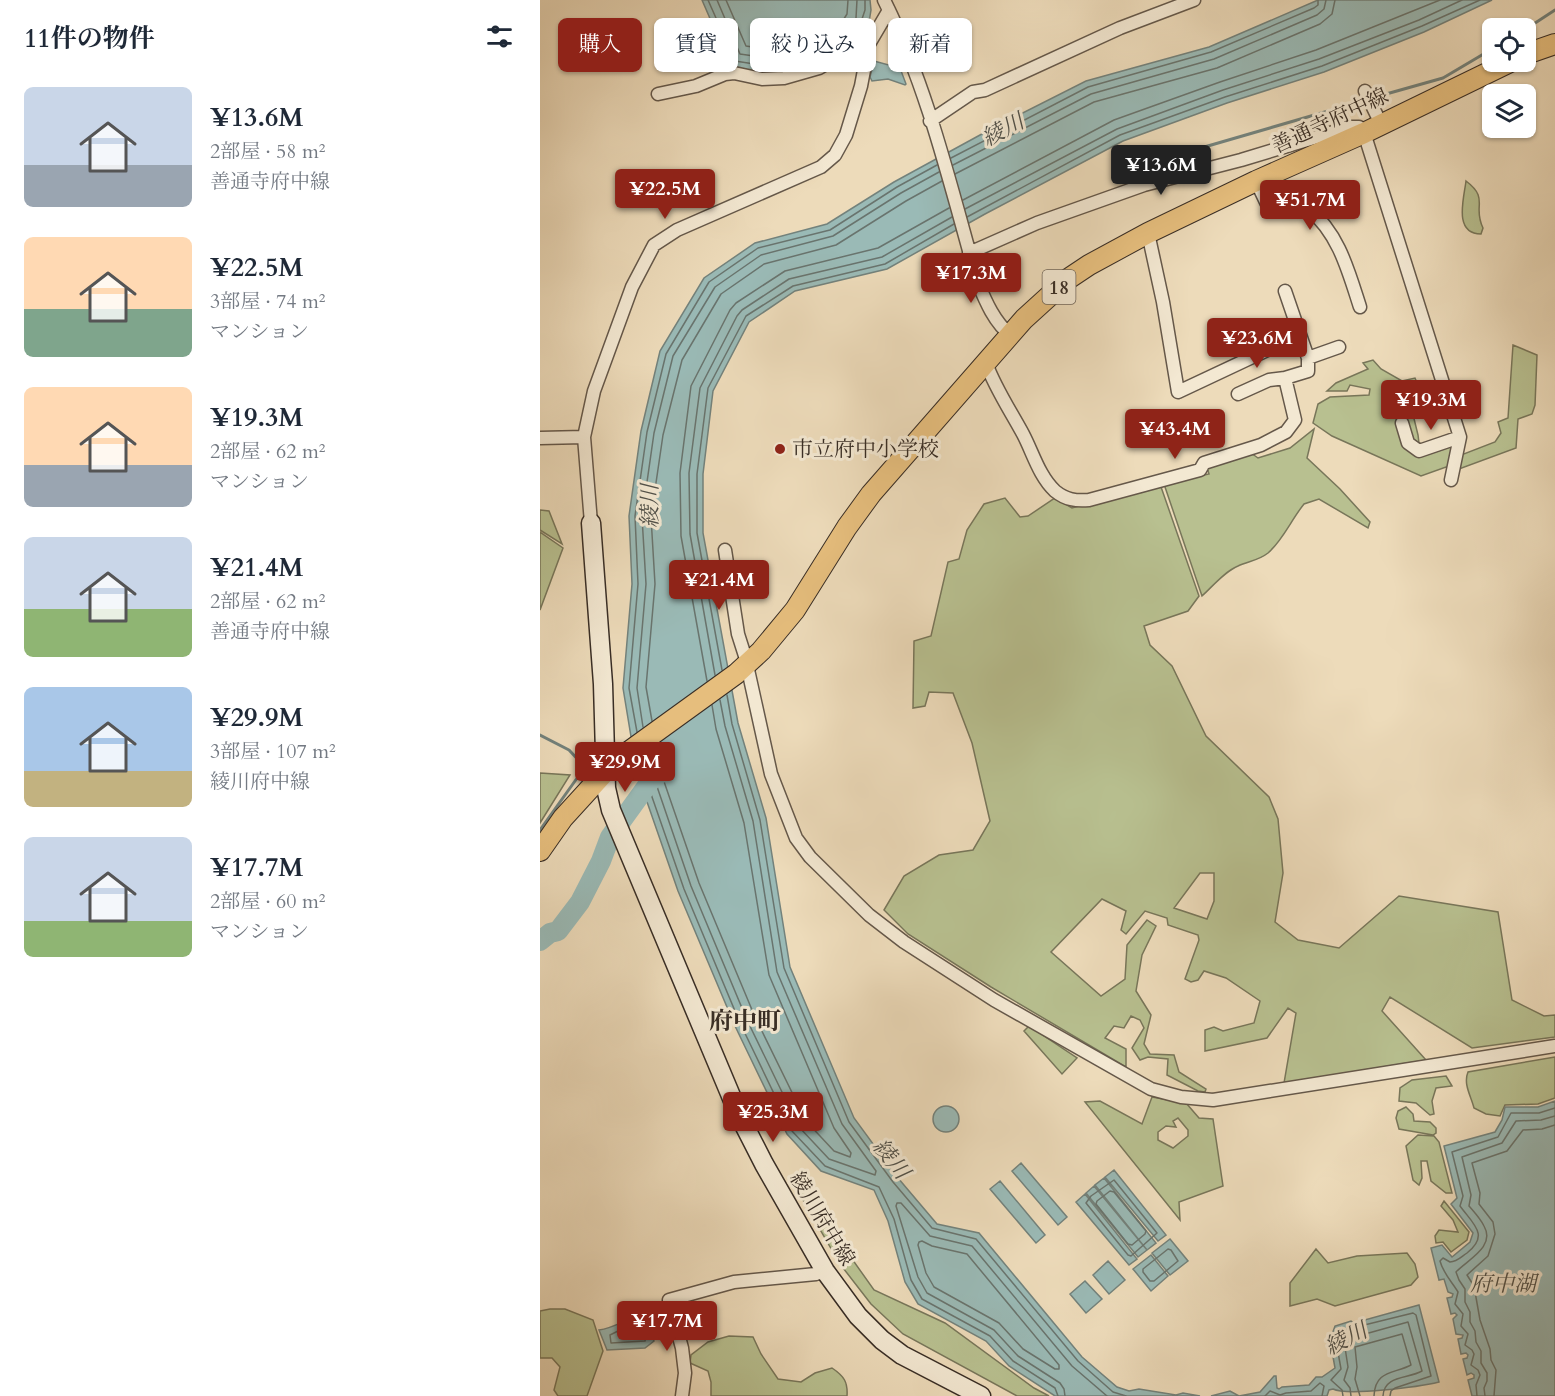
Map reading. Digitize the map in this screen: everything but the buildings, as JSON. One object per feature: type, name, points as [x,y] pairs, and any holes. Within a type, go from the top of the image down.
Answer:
[{"type":"main road","points":[[1536,51],[1555,44]]},
{"type":"main road","name":"善通寺府中線","points":[[540,851],[563,818],[605,772],[624,755],[742,669],[795,610],[847,527],[871,494],[1024,319],[1068,279],[1099,259],[1148,233],[1489,72]]},
{"type":"main road","name":"綾川府中線","points":[[591,523],[603,684],[606,788],[626,847],[739,1114],[764,1164],[825,1271],[858,1316],[882,1340],[902,1355],[981,1396]]},
{"type":"street","points":[[932,126],[973,92],[985,90],[1120,28],[1194,0]]},
{"type":"street","points":[[886,5],[908,54],[932,126],[978,283],[986,301],[1005,331],[1011,335]]},
{"type":"street","points":[[876,28],[886,5]]},
{"type":"street","points":[[658,94],[696,86],[725,74],[734,73],[762,79],[784,78],[805,72]]},
{"type":"street","points":[[591,523],[584,437],[594,392],[628,297],[654,245],[677,230],[821,167],[835,155],[846,135],[864,72]]},
{"type":"street","points":[[1368,98],[1372,129],[1460,437],[1450,480]]},
{"type":"street","points":[[968,251],[1037,223],[1144,185],[1241,160],[1350,127],[1372,129]]},
{"type":"street","points":[[1256,181],[1267,204],[1308,208],[1323,223],[1343,254],[1360,307]]},
{"type":"street","points":[[1148,233],[1163,302],[1178,392],[1280,344]]},
{"type":"street","points":[[1238,394],[1269,380],[1285,378],[1308,370],[1308,358],[1285,291]]},
{"type":"street","points":[[1308,358],[1339,347]]},
{"type":"street","points":[[986,363],[991,377],[1023,434],[1044,478],[1056,492],[1072,501],[1089,500],[1200,470],[1204,463],[1261,445],[1286,432],[1295,420],[1285,378]]},
{"type":"street","points":[[1402,423],[1408,443],[1419,451],[1460,437]]},
{"type":"street","points":[[540,438],[584,437]]},
{"type":"street","points":[[725,550],[742,669],[771,774],[796,838],[810,857],[869,915],[904,942],[994,1000],[1151,1089],[1181,1097],[1214,1100],[1555,1046]]},
{"type":"street","points":[[682,1396],[685,1373],[682,1348],[669,1300],[735,1282],[816,1274],[825,1271]]},
{"type":"green space","points":[[1466,181],[1473,187],[1479,198],[1479,214],[1483,228],[1481,234],[1472,232],[1463,222],[1462,205]]},
{"type":"green space","points":[[1513,345],[1537,355],[1535,405],[1532,414],[1518,419],[1516,448],[1459,469],[1446,467],[1421,476],[1332,436],[1313,423],[1318,404],[1330,397],[1369,395],[1370,389],[1350,385],[1347,391],[1327,391],[1336,383],[1368,369],[1363,363],[1373,360],[1381,369],[1402,381],[1415,378],[1418,385],[1407,390],[1419,443],[1437,450],[1453,444],[1464,454],[1495,442],[1501,433],[1498,422],[1508,418]]},
{"type":"green space","points":[[1314,429],[1307,458],[1370,522],[1368,528],[1319,499],[1304,504],[1268,553],[1223,575],[1202,596],[1164,484],[1209,474],[1207,467],[1251,453],[1258,458],[1290,448]]},
{"type":"green space","points":[[1160,484],[1199,596],[1188,611],[1144,626],[1150,645],[1172,666],[1206,736],[1269,797],[1278,819],[1283,873],[1275,922],[1298,940],[1339,948],[1399,896],[1498,912],[1512,1000],[1544,1016],[1555,1015],[1555,1037],[1472,1048],[1390,997],[1382,1011],[1426,1060],[1284,1083],[1296,1013],[1288,1008],[1267,1038],[1205,1051],[1205,1030],[1214,1027],[1223,1031],[1254,1023],[1260,1001],[1226,978],[1204,971],[1198,980],[1191,982],[1185,979],[1199,940],[1198,935],[1168,925],[1167,918],[1145,911],[1126,934],[1121,930],[1126,911],[1102,899],[1051,952],[1101,996],[1125,979],[1127,945],[1147,920],[1156,926],[1142,955],[1136,991],[1151,1015],[1144,1044],[1150,1054],[1174,1055],[1179,1072],[1206,1089],[1205,1092],[1198,1091],[1167,1075],[1168,1059],[1148,1057],[1140,1060],[1132,1048],[1144,1028],[1140,1020],[1131,1016],[1124,1028],[1114,1026],[1105,1038],[1126,1049],[1126,1067],[991,987],[908,934],[884,910],[904,876],[939,855],[973,850],[990,821],[972,743],[953,693],[929,692],[925,706],[913,708],[914,641],[931,636],[948,562],[959,559],[967,530],[984,504],[1005,498],[1020,517],[1028,516],[1055,498],[1072,508]],"holes":[[[1200,873],[1214,873],[1214,901],[1207,919],[1174,908]]]},
{"type":"green space","points":[[540,510],[549,511],[562,544],[540,530]]},
{"type":"green space","points":[[540,532],[563,548],[540,610]]},
{"type":"green space","points":[[540,773],[570,775],[540,823]]},
{"type":"green space","points":[[1029,1026],[1077,1058],[1062,1074],[1024,1031]]},
{"type":"green space","points":[[1555,1057],[1555,1098],[1538,1104],[1505,1105],[1500,1116],[1486,1114],[1474,1108],[1467,1086],[1468,1072]]},
{"type":"green space","points":[[1446,1076],[1452,1086],[1436,1088],[1432,1101],[1434,1114],[1430,1115],[1416,1103],[1399,1101],[1400,1088],[1412,1080]]},
{"type":"green space","points":[[1152,1097],[1186,1103],[1199,1118],[1213,1119],[1223,1186],[1179,1202],[1180,1220],[1085,1102],[1100,1101],[1142,1124]],"holes":[[[1178,1118],[1188,1130],[1188,1136],[1173,1148],[1158,1140],[1158,1132],[1166,1126],[1176,1127],[1173,1121]]]},
{"type":"green space","points":[[1406,1107],[1413,1114],[1414,1121],[1430,1122],[1436,1128],[1436,1133],[1433,1135],[1399,1129],[1396,1118],[1398,1111]]},
{"type":"green space","points":[[1418,1135],[1434,1136],[1439,1142],[1452,1193],[1446,1193],[1431,1181],[1427,1161],[1421,1161],[1422,1178],[1419,1185],[1413,1180],[1406,1146]]},
{"type":"green space","points":[[799,1184],[874,1290],[945,1323],[1034,1388],[1049,1396],[1017,1396],[903,1334],[871,1304],[840,1264],[799,1193]]},
{"type":"green space","points":[[1444,1201],[1469,1232],[1467,1240],[1451,1252],[1443,1242],[1436,1243],[1435,1236],[1439,1230],[1458,1232],[1453,1220],[1441,1206]]},
{"type":"green space","points":[[1316,1249],[1328,1263],[1357,1256],[1407,1253],[1415,1264],[1418,1277],[1411,1285],[1335,1306],[1317,1299],[1290,1306],[1290,1283]]},
{"type":"green space","points":[[565,1309],[593,1320],[603,1351],[587,1396],[558,1396],[554,1390],[560,1367],[552,1358],[540,1358],[540,1311]]},
{"type":"green space","points":[[729,1336],[753,1337],[761,1354],[778,1379],[801,1382],[815,1373],[832,1368],[844,1380],[847,1396],[711,1396],[708,1371],[690,1363],[691,1355],[708,1342]]},
{"type":"water","points":[[702,0],[870,0],[871,10],[870,18],[750,18],[750,70],[738,68],[738,18],[710,18]]},
{"type":"water","name":"綾川","points":[[1318,0],[1492,0],[1424,32],[1324,72],[1227,103],[1123,141],[887,269],[795,291],[749,322],[713,391],[703,474],[703,533],[738,723],[766,818],[790,967],[854,1118],[898,1178],[937,1224],[979,1233],[1082,1357],[1117,1387],[1129,1391],[1139,1389],[1200,1396],[1055,1396],[1009,1366],[986,1341],[918,1304],[905,1282],[888,1221],[874,1190],[821,1171],[787,1134],[735,1026],[678,891],[637,773],[623,688],[632,584],[629,516],[641,431],[660,351],[704,278],[755,243],[827,224],[894,182],[1086,81],[1209,47]]},
{"type":"water","points":[[876,62],[888,65],[888,72],[902,72],[906,84],[888,79],[872,81],[871,72],[876,72]]},
{"type":"water","points":[[761,72],[784,72],[773,74]]},
{"type":"water","name":"府中湖","points":[[1555,1101],[1555,1396],[1472,1396],[1468,1380],[1474,1378],[1474,1375],[1471,1373],[1467,1375],[1463,1359],[1468,1355],[1461,1354],[1458,1339],[1463,1335],[1456,1334],[1453,1319],[1457,1315],[1451,1314],[1447,1298],[1452,1297],[1453,1294],[1448,1292],[1444,1279],[1439,1280],[1431,1248],[1442,1245],[1452,1257],[1470,1242],[1473,1233],[1451,1204],[1457,1198],[1444,1146],[1495,1132],[1502,1120],[1505,1107],[1538,1107]]},
{"type":"water","points":[[946,1106],[955,1110],[959,1119],[955,1128],[946,1132],[937,1128],[933,1119],[937,1110]]},
{"type":"water","points":[[1021,1163],[1067,1217],[1058,1225],[1012,1171]]},
{"type":"water","points":[[1114,1170],[1166,1235],[1158,1241],[1105,1177]]},
{"type":"water","points":[[1104,1178],[1156,1243],[1147,1250],[1095,1185]]},
{"type":"water","points":[[1000,1181],[1045,1235],[1036,1243],[990,1189]]},
{"type":"water","points":[[1094,1186],[1147,1250],[1138,1257],[1086,1193]]},
{"type":"water","points":[[1085,1194],[1137,1259],[1129,1265],[1076,1202]]},
{"type":"water","points":[[1170,1239],[1188,1261],[1170,1275],[1152,1253]]},
{"type":"water","points":[[1151,1255],[1168,1276],[1151,1291],[1133,1269]]},
{"type":"water","points":[[1108,1261],[1125,1280],[1109,1294],[1093,1275]]},
{"type":"water","points":[[1085,1281],[1102,1299],[1086,1313],[1070,1294]]},
{"type":"water","name":"綾川","points":[[1419,1305],[1439,1382],[1353,1392],[1333,1389],[1329,1390],[1327,1396],[1239,1396],[1260,1392],[1274,1376],[1276,1376],[1279,1389],[1309,1385],[1316,1377],[1322,1377],[1335,1368],[1330,1340],[1335,1326]]},
{"type":"water","points":[[645,1314],[654,1341],[645,1348],[607,1350],[599,1330]]},
{"type":"water","points":[[1230,1391],[1239,1396],[1211,1396]]},
{"type":"waterway","points":[[1536,22],[1555,10]]},
{"type":"waterway","points":[[1372,98],[1443,78],[1482,55]]},
{"type":"waterway","points":[[1163,159],[1366,100]]},
{"type":"waterway","points":[[540,735],[569,750],[585,767],[540,830]]},
{"type":"waterway","points":[[540,941],[550,933],[558,931],[580,902],[601,861],[610,837],[654,776],[663,772]]},
{"type":"place","name":"市立府中小学校","points":[[780,449]]},
{"type":"district","name":"府中町","points":[[745,1021]]}]
